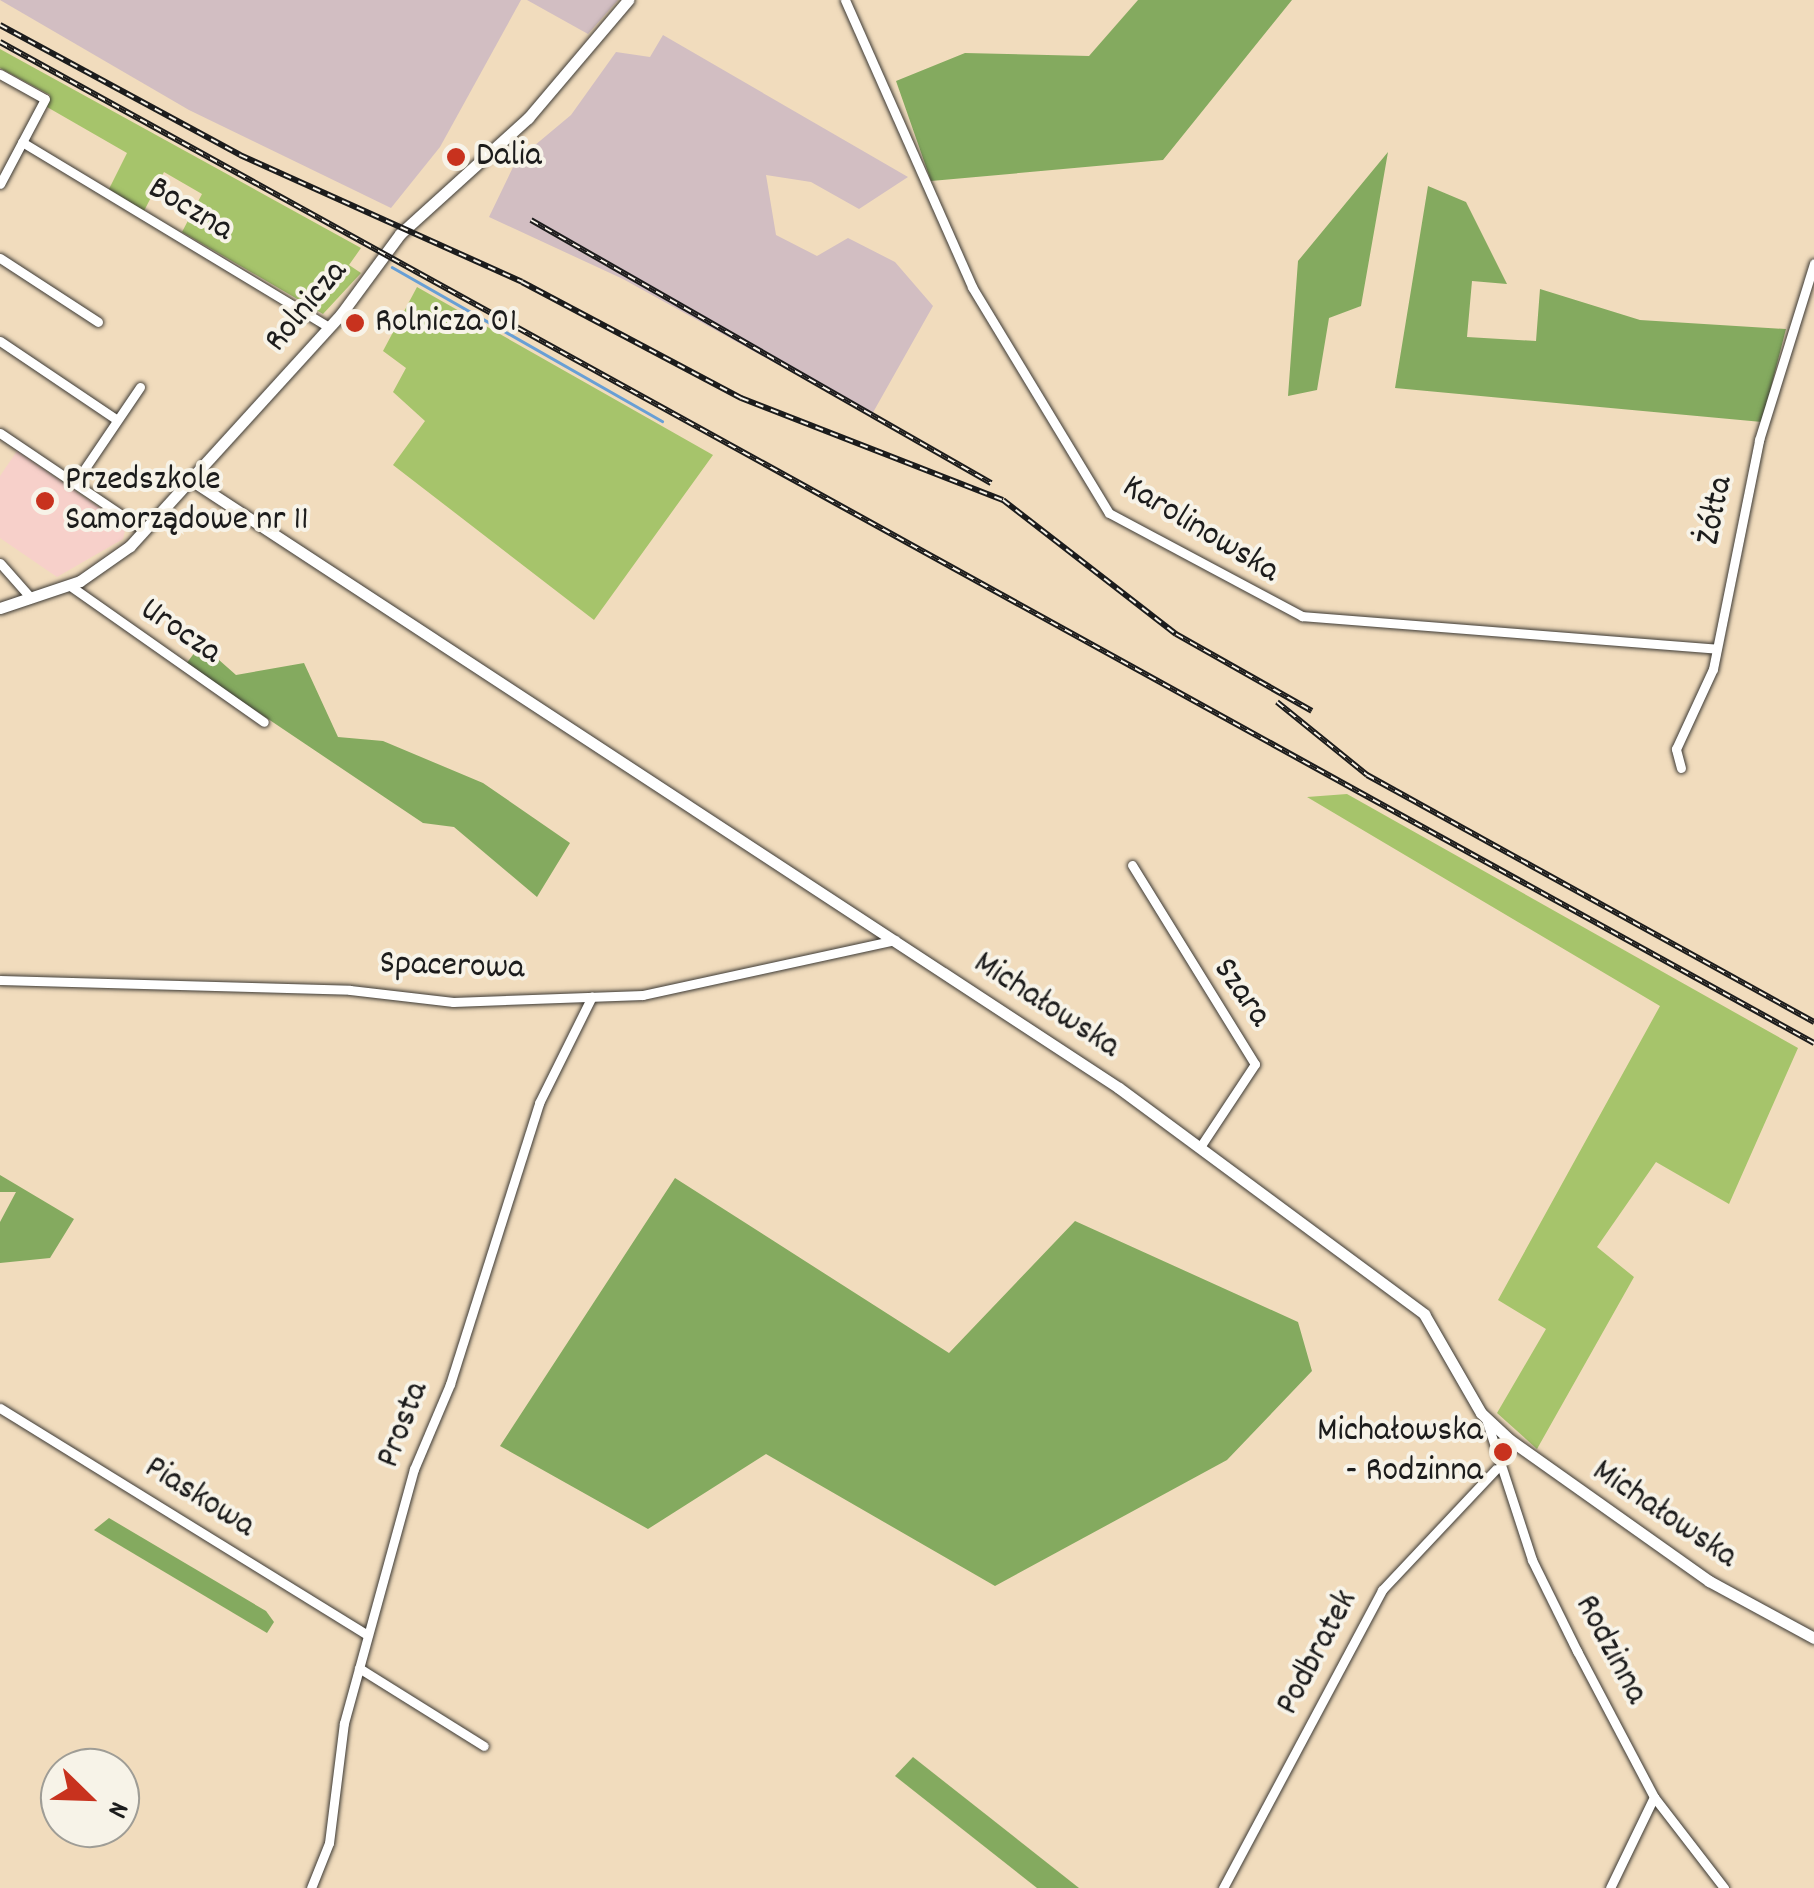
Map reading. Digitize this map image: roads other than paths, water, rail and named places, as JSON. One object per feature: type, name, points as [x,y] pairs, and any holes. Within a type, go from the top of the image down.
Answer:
[{"type":"street","name":"Rolnicza","points":[[0,608],[70,585],[144,530],[329,327],[400,234],[528,118],[628,0]]},
{"type":"street","name":"Karolinowska","points":[[845,0],[972,287],[1109,513],[1302,616],[1713,648]]},
{"type":"street","points":[[0,74],[46,99],[0,184]]},
{"type":"street","name":"Boczna","points":[[22,142],[329,327]]},
{"type":"street","points":[[0,258],[98,322]]},
{"type":"street","name":"Żółta","points":[[1681,768],[1676,749],[1710,680],[1713,648],[1759,440],[1814,263]]},
{"type":"street","points":[[0,341],[117,420]]},
{"type":"street","points":[[75,483],[140,386]]},
{"type":"street","points":[[0,433],[144,530]]},
{"type":"street","name":"Michałowska","points":[[191,480],[896,940],[1200,1147],[1424,1314],[1486,1418],[1710,1581],[1814,1638]]},
{"type":"street","points":[[0,563],[32,598]]},
{"type":"street","name":"Urocza","points":[[70,585],[264,722]]},
{"type":"street","name":"Szara","points":[[1132,866],[1255,1064],[1200,1147]]},
{"type":"street","name":"Spacerowa","points":[[0,980],[350,990],[453,1002],[592,996],[740,981],[896,940]]},
{"type":"street","name":"Prosta","points":[[311,1888],[330,1843],[368,1635],[522,1147],[592,996]]},
{"type":"street","name":"Piaskowa","points":[[0,1408],[368,1635]]},
{"type":"street","name":"Rodzinna","points":[[1486,1418],[1496,1469],[1532,1560],[1654,1797],[1724,1888]]},
{"type":"street","name":"Podbratek","points":[[1222,1888],[1382,1590],[1496,1469]]},
{"type":"street","points":[[359,1668],[484,1746]]},
{"type":"street","points":[[1610,1888],[1654,1797]]},
{"type":"waterway","points":[[392,267],[662,421]]},
{"type":"railway","points":[[0,25],[240,155],[522,282],[741,398],[1003,500],[1176,634],[1312,711]]},
{"type":"railway","points":[[0,42],[1814,1043]]},
{"type":"railway","points":[[531,220],[991,483]]},
{"type":"railway","points":[[1277,702],[1367,775],[1814,1022]]},
{"type":"place","name":"Dalia","points":[[456,157]]},
{"type":"place","name":"Rolnicza 01","points":[[355,323]]},
{"type":"place","name":"Przedszkole Samorządowe nr 11","points":[[45,501]]},
{"type":"place","name":"Michałowska - Rodzinna","points":[[1503,1452]]}]
